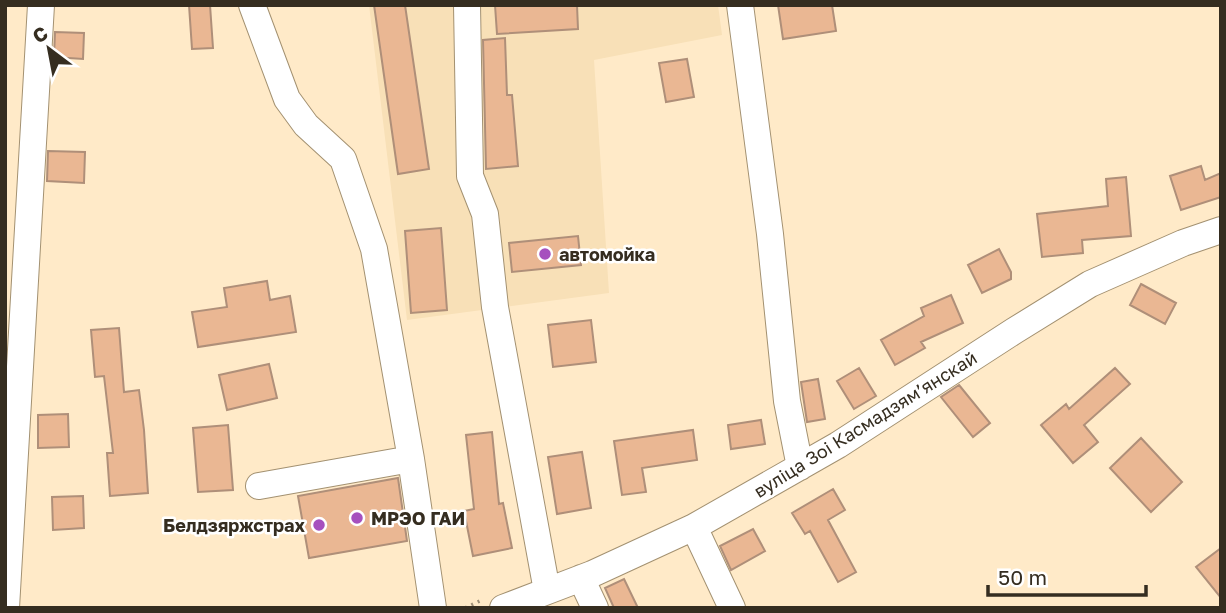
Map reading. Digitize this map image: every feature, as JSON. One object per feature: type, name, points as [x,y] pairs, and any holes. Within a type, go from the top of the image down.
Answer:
[{"type":"street","points":[[6,608],[41,5]]},
{"type":"street","points":[[252,5],[287,99],[306,125],[343,159],[374,248],[411,458],[433,608]]},
{"type":"street","points":[[467,5],[470,176],[485,214],[495,307],[547,591]]},
{"type":"street","points":[[740,5],[770,234],[787,401],[800,467]]},
{"type":"street","name":"вуліца Зоі Касмадзямʼянскай","points":[[503,608],[581,578],[694,527],[838,445],[1090,284],[1183,243],[1221,230]]},
{"type":"street","points":[[259,486],[411,458]]},
{"type":"street","points":[[694,527],[732,608]]},
{"type":"street","points":[[581,578],[595,608]]},
{"type":"shaded area","points":[[369,5],[718,5],[722,35],[594,60],[609,293],[407,320]]},
{"type":"building","points":[[189,5],[210,5],[213,48],[192,49]]},
{"type":"building","points":[[374,5],[405,5],[429,169],[398,174]]},
{"type":"building","points":[[495,5],[577,5],[578,29],[497,34]]},
{"type":"building","points":[[778,5],[832,5],[836,31],[783,39]]},
{"type":"building","points":[[55,32],[84,33],[83,59],[54,57]]},
{"type":"building","points":[[505,38],[507,95],[512,95],[518,166],[486,169],[483,40]]},
{"type":"building","points":[[687,59],[694,97],[666,102],[659,63]]},
{"type":"building","points":[[48,151],[85,152],[84,183],[47,181]]},
{"type":"building","points":[[1201,166],[1205,180],[1221,173],[1221,197],[1181,210],[1170,176]]},
{"type":"building","points":[[1126,177],[1131,236],[1082,240],[1083,253],[1042,257],[1037,214],[1108,206],[1106,179]]},
{"type":"building","points":[[441,228],[447,310],[411,313],[405,231]]},
{"type":"building","name":"автомойка","points":[[578,236],[581,265],[512,272],[509,243]]},
{"type":"building","points":[[999,249],[1011,272],[1011,279],[982,293],[968,265]]},
{"type":"building","points":[[267,281],[270,300],[290,296],[296,332],[198,347],[192,312],[227,307],[224,288]]},
{"type":"building","points":[[1141,284],[1176,303],[1165,324],[1130,305]]},
{"type":"building","points":[[951,295],[963,323],[921,342],[925,348],[895,365],[881,340],[924,316],[921,308]]},
{"type":"building","points":[[591,320],[596,362],[553,367],[548,325]]},
{"type":"building","points":[[119,328],[124,392],[139,390],[148,493],[110,496],[107,453],[113,453],[104,376],[95,377],[91,330]]},
{"type":"building","points":[[269,364],[277,398],[227,410],[219,375]]},
{"type":"building","points":[[859,368],[876,396],[854,409],[837,381]]},
{"type":"building","points":[[1115,368],[1130,384],[1084,425],[1098,442],[1073,463],[1041,425],[1066,404],[1069,409]]},
{"type":"building","points":[[818,379],[825,419],[807,422],[801,382]]},
{"type":"building","points":[[959,385],[990,423],[973,437],[941,397]]},
{"type":"building","points":[[68,414],[69,447],[38,448],[38,415]]},
{"type":"building","points":[[761,420],[765,444],[731,449],[728,425]]},
{"type":"building","points":[[228,425],[233,490],[198,492],[193,428]]},
{"type":"building","points":[[693,430],[697,460],[642,468],[646,492],[622,495],[614,441]]},
{"type":"building","points":[[492,432],[499,504],[503,503],[512,548],[473,556],[464,511],[474,509],[466,435]]},
{"type":"building","points":[[1141,438],[1182,482],[1151,512],[1110,468]]},
{"type":"building","points":[[582,452],[591,508],[557,514],[548,457]]},
{"type":"building","name":"МРЭО ГАИ","points":[[398,478],[407,541],[309,558],[298,496]]},
{"type":"building","points":[[833,489],[845,510],[828,520],[856,572],[838,582],[810,531],[805,534],[792,513]]},
{"type":"building","points":[[83,496],[84,528],[53,530],[52,497]]},
{"type":"building","points":[[753,529],[765,551],[731,570],[720,546]]},
{"type":"building","points":[[1221,548],[1221,598],[1196,567]]},
{"type":"building","points":[[624,579],[638,608],[614,608],[605,588]]},
{"type":"place","name":"автомойка","points":[[545,254]]},
{"type":"place","name":"МРЭО ГАИ","points":[[357,518]]},
{"type":"place","name":"Белдзяржстрах","points":[[319,525]]}]
